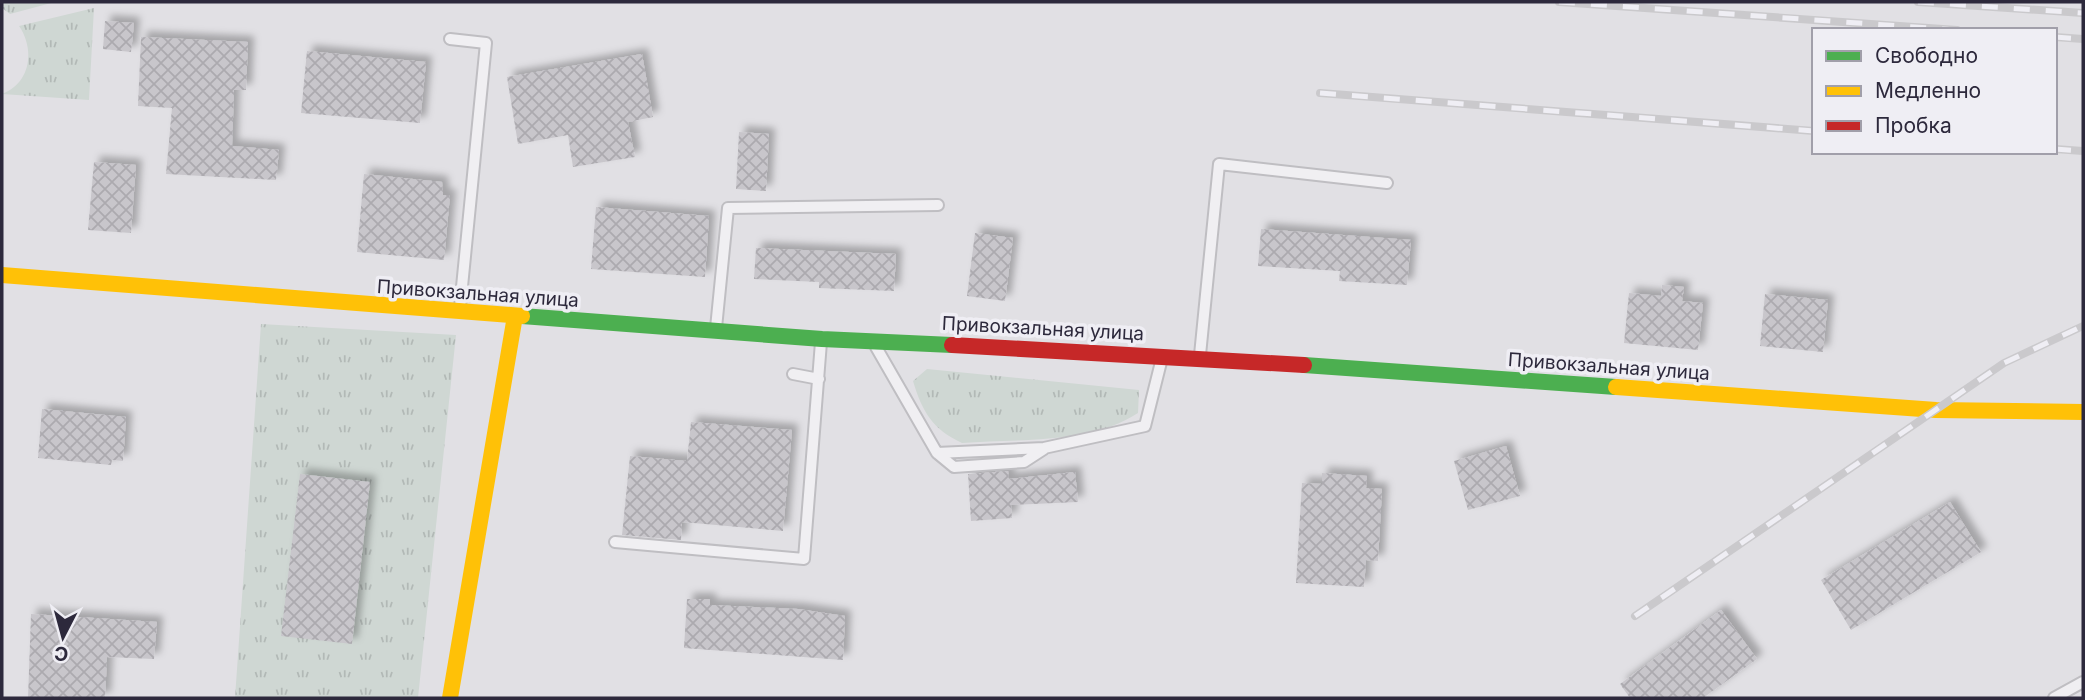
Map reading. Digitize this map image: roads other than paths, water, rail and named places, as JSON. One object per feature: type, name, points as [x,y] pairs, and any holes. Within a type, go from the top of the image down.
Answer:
[{"type":"street","name":"Привокзальная улица","points":[[2,275],[459,313],[822,339],[1163,355],[1937,410],[2083,412]]},
{"type":"street","points":[[450,698],[515,316]]},
{"type":"lane","points":[[450,39],[486,43],[459,313]]},
{"type":"lane","points":[[1200,358],[1219,163],[1388,183]]},
{"type":"lane","points":[[716,332],[728,208],[938,205]]},
{"type":"lane","points":[[615,542],[804,559],[822,339]]},
{"type":"lane","points":[[873,342],[937,453],[1044,448],[1145,426],[1163,355]]},
{"type":"lane","points":[[793,374],[819,379]]},
{"type":"lane","points":[[2054,698],[2083,682]]},
{"type":"railway","points":[[1559,2],[1929,28]]},
{"type":"railway","points":[[1918,2],[2083,13]]},
{"type":"railway","points":[[2057,37],[2083,39]]},
{"type":"railway","points":[[1320,93],[1812,131]]},
{"type":"railway","points":[[2057,149],[2083,151]]},
{"type":"railway","points":[[1635,616],[2004,363],[2083,326]]}]
